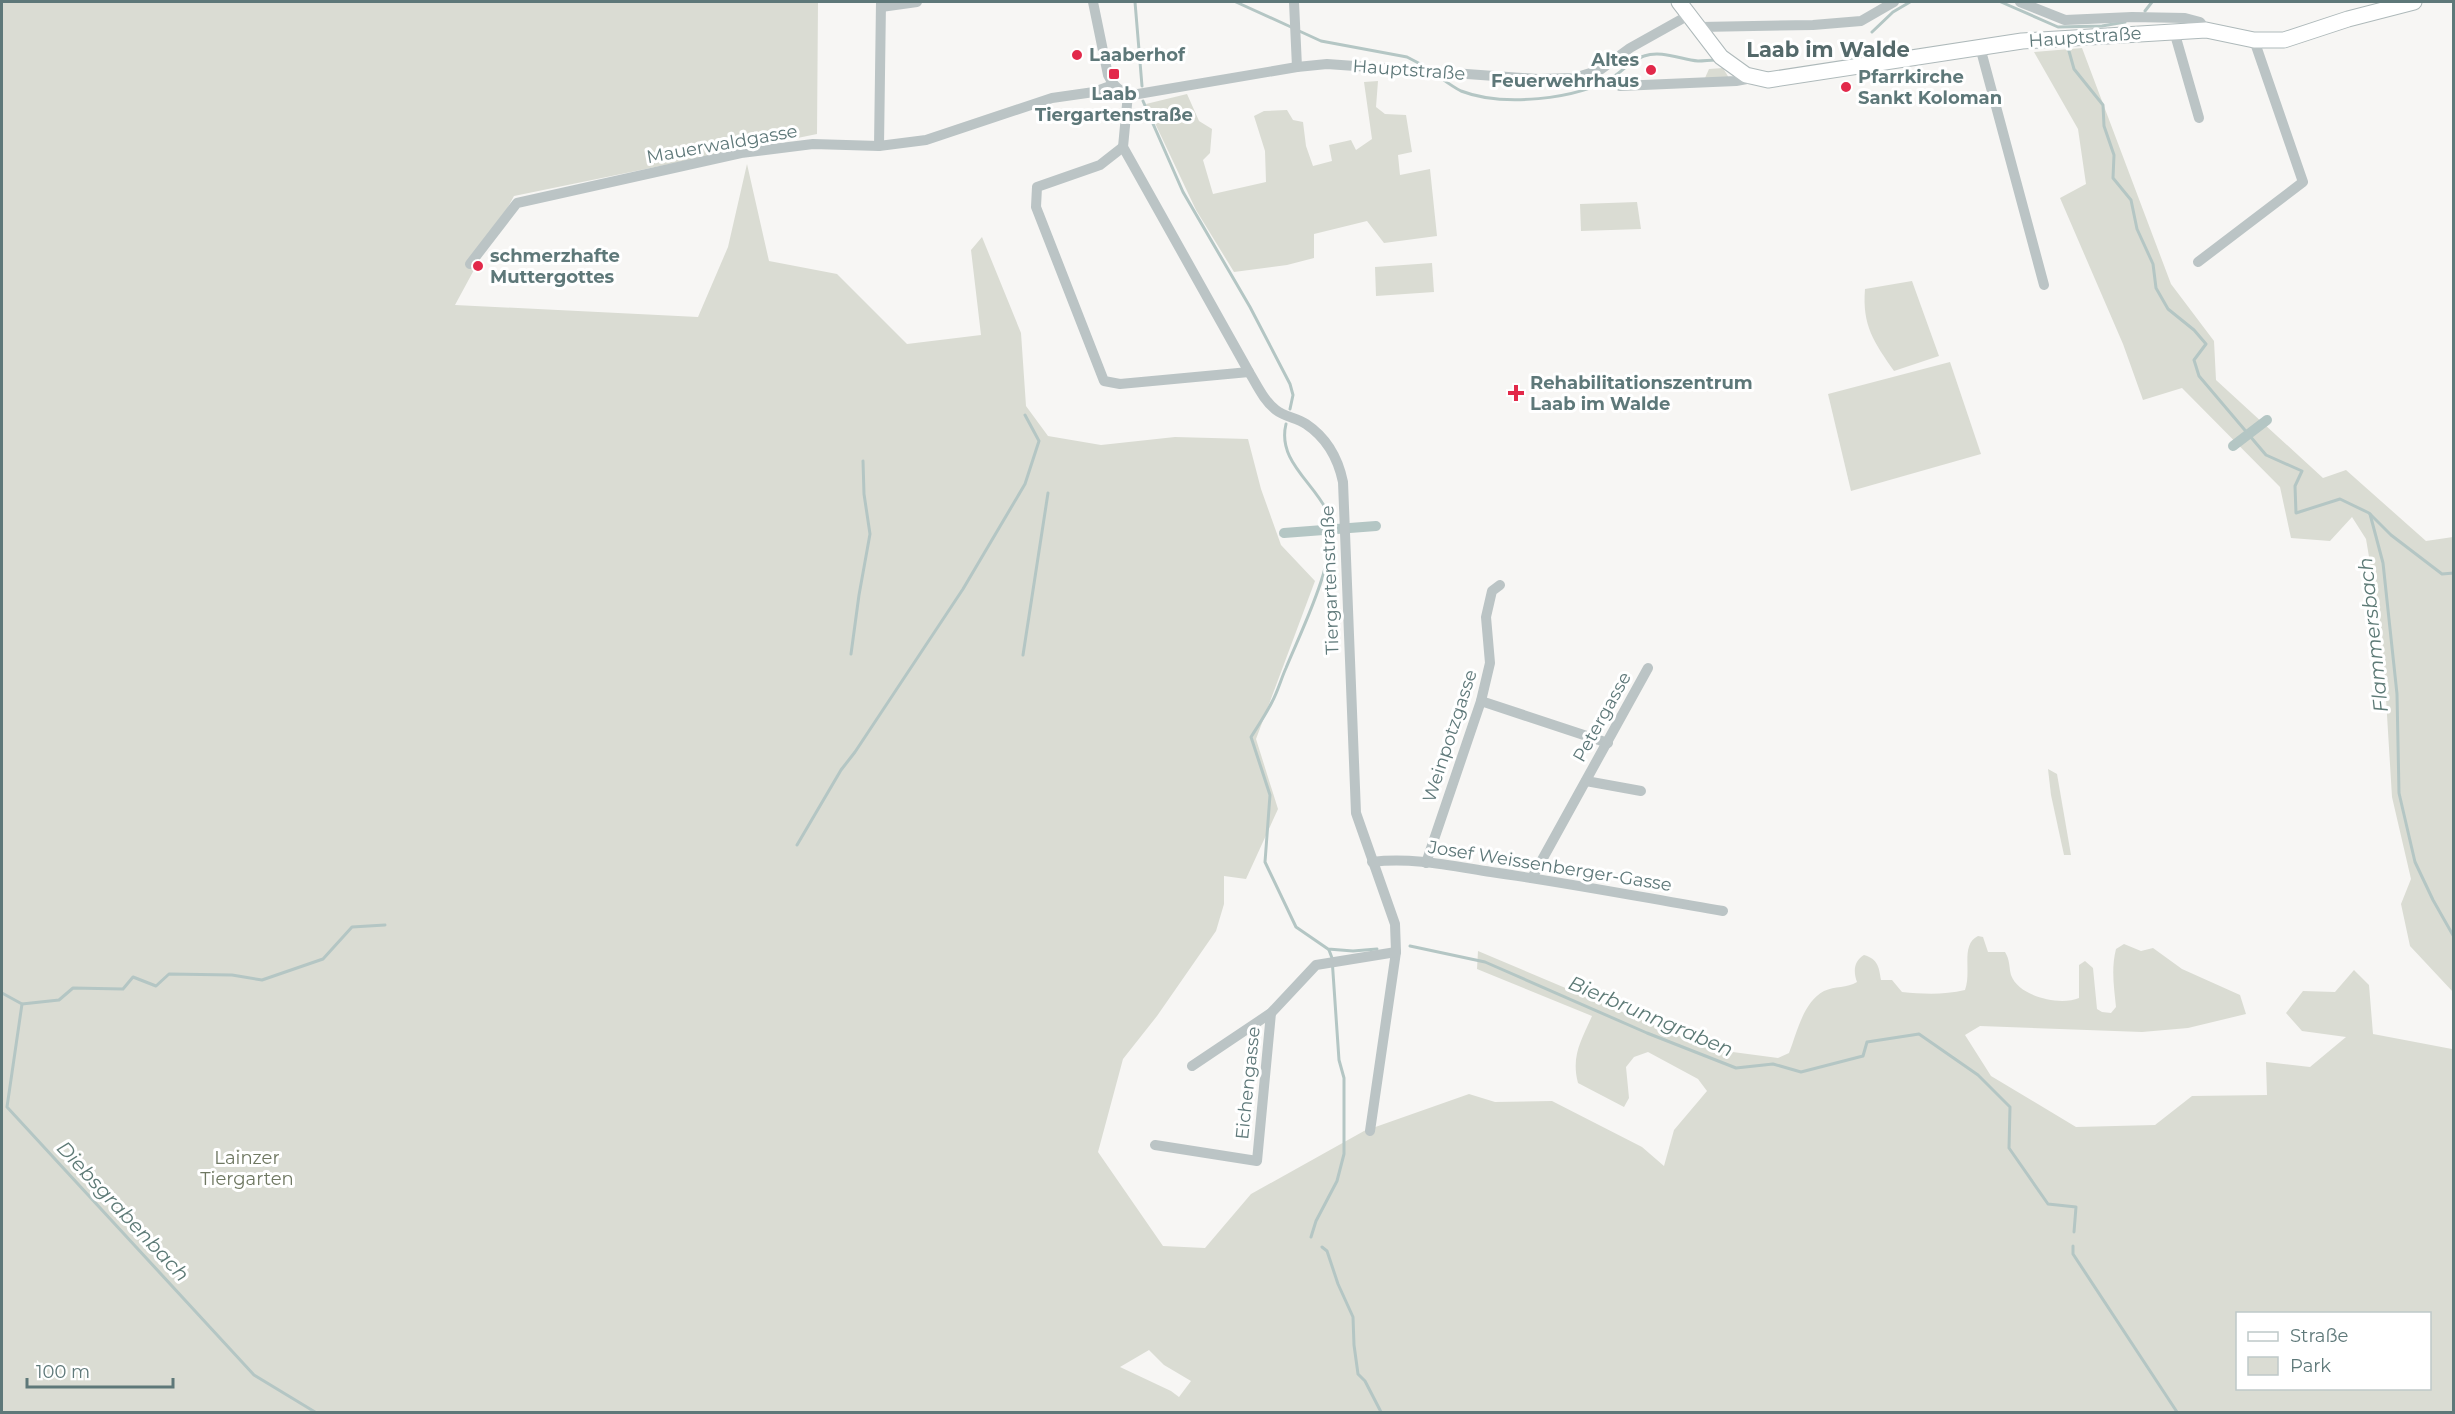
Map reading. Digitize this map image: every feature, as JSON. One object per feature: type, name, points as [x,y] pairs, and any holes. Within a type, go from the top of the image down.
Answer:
[{"type":"street","points":[[879,146],[881,4],[917,2]]},
{"type":"street","points":[[1093,2],[1102,35],[1106,71],[1113,85],[1119,91],[1128,94],[1122,138],[1123,147],[1100,165],[1037,188],[1036,207],[1104,381],[1120,384],[1249,372]]},
{"type":"street","points":[[1294,2],[1297,67]]},
{"type":"street","points":[[1679,2],[1695,21],[1813,25],[1861,21],[1894,2]]},
{"type":"street","points":[[2020,2],[2055,18],[2065,20],[2132,17],[2185,18],[2200,22],[2206,30]]},
{"type":"street","name":"Hauptstraße","points":[[1620,86],[1736,81],[1753,77],[1779,79],[2022,41],[2206,30],[2254,40],[2294,38],[2348,19],[2414,2]]},
{"type":"street","name":"Hauptstraße","points":[[1128,94],[1148,93],[1297,67],[1327,64],[1538,79],[1588,75],[1600,70],[1653,34],[1695,21],[1716,51],[1730,65],[1753,77]]},
{"type":"street","points":[[2174,31],[2199,118]]},
{"type":"street","points":[[2198,262],[2303,182],[2254,40]]},
{"type":"street","points":[[1980,47],[2044,285]]},
{"type":"street","name":"Mauerwaldgasse","points":[[470,264],[517,202],[741,153],[813,144],[879,146],[926,140],[1052,98],[1094,92],[1113,85]]},
{"type":"street","name":"Tiergartenstraße","points":[[1123,147],[1264,397],[1275,409],[1305,423],[1330,447],[1339,463],[1343,482],[1356,813],[1395,924],[1396,952],[1370,1131]]},
{"type":"street","name":"Weinpotzgasse","points":[[1426,862],[1481,700],[1490,663],[1486,617],[1492,591],[1500,585]]},
{"type":"street","name":"Petergasse","points":[[1532,878],[1648,668]]},
{"type":"street","points":[[1481,700],[1608,742]]},
{"type":"street","name":"Petergasse","points":[[1586,781],[1641,791]]},
{"type":"street","name":"Josef Weissenberger-Gasse","points":[[1372,862],[1392,860],[1426,862],[1723,911]]},
{"type":"street","points":[[1192,1066],[1271,1013],[1316,965],[1396,952]]},
{"type":"street","name":"Eichengasse","points":[[1155,1145],[1257,1161],[1271,1013]]},
{"type":"green space","name":"Lainzer Tiergarten","points":[[2,2],[818,2],[817,134],[514,196],[455,305],[698,317],[728,247],[747,164],[769,261],[837,274],[907,344],[981,335],[971,250],[982,237],[1021,333],[1026,406],[1048,436],[1101,445],[1175,437],[1248,439],[1261,489],[1281,545],[1315,581],[1256,739],[1278,809],[1246,879],[1224,876],[1224,904],[1216,931],[1157,1016],[1123,1059],[1098,1152],[1163,1246],[1205,1248],[1251,1194],[1364,1131],[1469,1094],[1495,1102],[1552,1101],[1642,1147],[1664,1166],[1674,1130],[1707,1091],[1698,1079],[1648,1052],[1634,1057],[1626,1067],[1629,1098],[1624,1107],[1578,1083],[1576,1057],[1592,1016],[1477,969],[1478,951],[1710,1049],[1778,1058],[1789,1053],[1806,1010],[1817,996],[1828,989],[1857,982],[1855,967],[1864,955],[1877,964],[1881,980],[1892,980],[1902,992],[1934,994],[1957,992],[1965,990],[1969,946],[1978,936],[1983,937],[1988,952],[2005,952],[2015,983],[2041,998],[2061,1001],[2079,998],[2079,965],[2085,961],[2093,968],[2097,1009],[2102,1012],[2111,1013],[2116,1007],[2113,978],[2114,956],[2116,949],[2124,944],[2141,951],[2153,948],[2182,969],[2240,995],[2246,1014],[2188,1028],[2142,1032],[1980,1026],[1965,1035],[1991,1076],[2076,1127],[2155,1125],[2192,1096],[2267,1095],[2266,1062],[2310,1067],[2346,1037],[2302,1031],[2286,1013],[2303,991],[2335,992],[2354,970],[2369,985],[2373,1034],[2452,1049],[2453,1031],[2453,1412],[2,1412]],"holes":[[[1149,1350],[1164,1365],[1191,1381],[1179,1397],[1120,1367]]]},
{"type":"green space","points":[[2082,48],[2171,284],[2214,341],[2216,380],[2323,478],[2346,470],[2426,541],[2453,537],[2453,992],[2410,946],[2401,904],[2411,879],[2392,797],[2382,633],[2366,539],[2352,517],[2330,541],[2291,538],[2280,487],[2182,388],[2143,400],[2123,344],[2060,198],[2086,184],[2078,129],[2034,52]]},
{"type":"green space","points":[[1723,68],[1729,78],[1705,78],[1709,69]]},
{"type":"green space","points":[[1378,81],[1376,107],[1385,114],[1406,115],[1412,152],[1398,155],[1400,175],[1430,169],[1437,236],[1384,243],[1367,221],[1314,234],[1314,258],[1287,265],[1234,272],[1196,210],[1146,104],[1187,94],[1199,121],[1212,129],[1210,153],[1203,160],[1213,194],[1266,182],[1265,151],[1254,116],[1264,111],[1287,110],[1293,120],[1303,122],[1306,146],[1313,166],[1332,161],[1329,145],[1351,140],[1356,150],[1372,139],[1364,82]]},
{"type":"green space","points":[[1637,202],[1641,229],[1581,231],[1580,204]]},
{"type":"green space","points":[[1432,263],[1434,292],[1376,296],[1375,267]]},
{"type":"green space","points":[[1912,281],[1939,356],[1894,371],[1871,333],[1865,313],[1865,289]]},
{"type":"green space","points":[[1950,362],[1981,454],[1851,491],[1828,394]]},
{"type":"green space","points":[[2048,769],[2057,774],[2071,855],[2064,855],[2051,795]]},
{"type":"waterway","points":[[1135,2],[1142,86]]},
{"type":"waterway","points":[[1236,2],[1291,27]]},
{"type":"waterway","points":[[1872,32],[1893,12],[1910,2]]},
{"type":"waterway","name":"Flammersbach","points":[[2001,2],[2058,27],[2102,26],[2125,22]]},
{"type":"waterway","points":[[2145,11],[2152,2]]},
{"type":"waterway","points":[[1297,30],[1321,41],[1407,57],[1428,68]]},
{"type":"waterway","name":"Flammersbach","points":[[2067,44],[2074,69],[2103,105],[2104,126],[2114,155],[2113,178],[2131,200],[2137,229],[2153,264],[2156,288],[2168,309],[2194,330],[2206,344],[2194,360],[2199,376],[2266,455],[2302,471],[2295,486],[2296,513],[2340,499],[2369,513],[2391,535],[2442,574],[2454,573]]},
{"type":"waterway","points":[[1438,76],[1461,91],[1478,96],[1497,99],[1538,99],[1559,96],[1598,85],[1635,60],[1650,54],[1664,54],[1698,61],[1716,60]]},
{"type":"waterway","points":[[1143,101],[1183,192],[1250,307],[1290,384],[1293,395],[1290,409]]},
{"type":"waterway","points":[[797,845],[841,770],[963,589],[1025,484],[1039,441],[1025,415]]},
{"type":"waterway","name":"Flammersbach","points":[[2233,446],[2267,420]]},
{"type":"waterway","name":"Bierbrunngraben","points":[[1286,424],[1285,437],[1291,460],[1321,500],[1327,511],[1331,527],[1325,568],[1310,613],[1274,698],[1251,737],[1270,795],[1265,862],[1296,927],[1328,949],[1353,951],[1377,949]]},
{"type":"waterway","points":[[851,654],[870,534],[864,494],[863,461]]},
{"type":"waterway","points":[[1023,655],[1048,493]]},
{"type":"waterway","name":"Flammersbach","points":[[2370,514],[2383,563],[2397,694],[2399,793],[2415,862],[2454,937]]},
{"type":"waterway","name":"Bierbrunngraben","points":[[1284,533],[1376,526]]},
{"type":"waterway","points":[[22,1004],[59,1000],[73,988],[123,989],[133,977],[156,986],[169,974],[232,975],[262,980],[323,959],[352,927],[385,925]]},
{"type":"waterway","name":"Bierbrunngraben","points":[[1410,946],[1485,962],[1647,1033],[1736,1068],[1773,1064],[1801,1072],[1863,1056],[1867,1042],[1919,1034],[1978,1075],[2010,1107],[2009,1148],[2048,1204],[2076,1207],[2074,1232]]},
{"type":"waterway","points":[[1311,1237],[1316,1221],[1337,1181],[1344,1154],[1344,1078],[1339,1060],[1332,958],[1329,950]]},
{"type":"waterway","name":"Diebsgrabenbach","points":[[2,993],[22,1004],[7,1107],[254,1375],[315,1412]]},
{"type":"waterway","name":"Bierbrunngraben","points":[[2073,1246],[2073,1254],[2177,1412]]},
{"type":"waterway","points":[[1322,1247],[1327,1251],[1338,1284],[1353,1317],[1358,1374],[1365,1381],[1381,1412]]},
{"type":"place","name":"Laaberhof","points":[[1077,55]]},
{"type":"place","name":"Altes Feuerwehrhaus","points":[[1651,70]]},
{"type":"place","name":"Laab Tiergartenstraße","points":[[1114,74]]},
{"type":"place","name":"Pfarrkirche Sankt Koloman","points":[[1846,87]]},
{"type":"place","name":"schmerzhafte Muttergottes","points":[[478,266]]},
{"type":"place","name":"Rehabilitationszentrum Laab im Walde","points":[[1516,393]]},
{"type":"district","name":"Laab im Walde","points":[[1828,50]]}]
